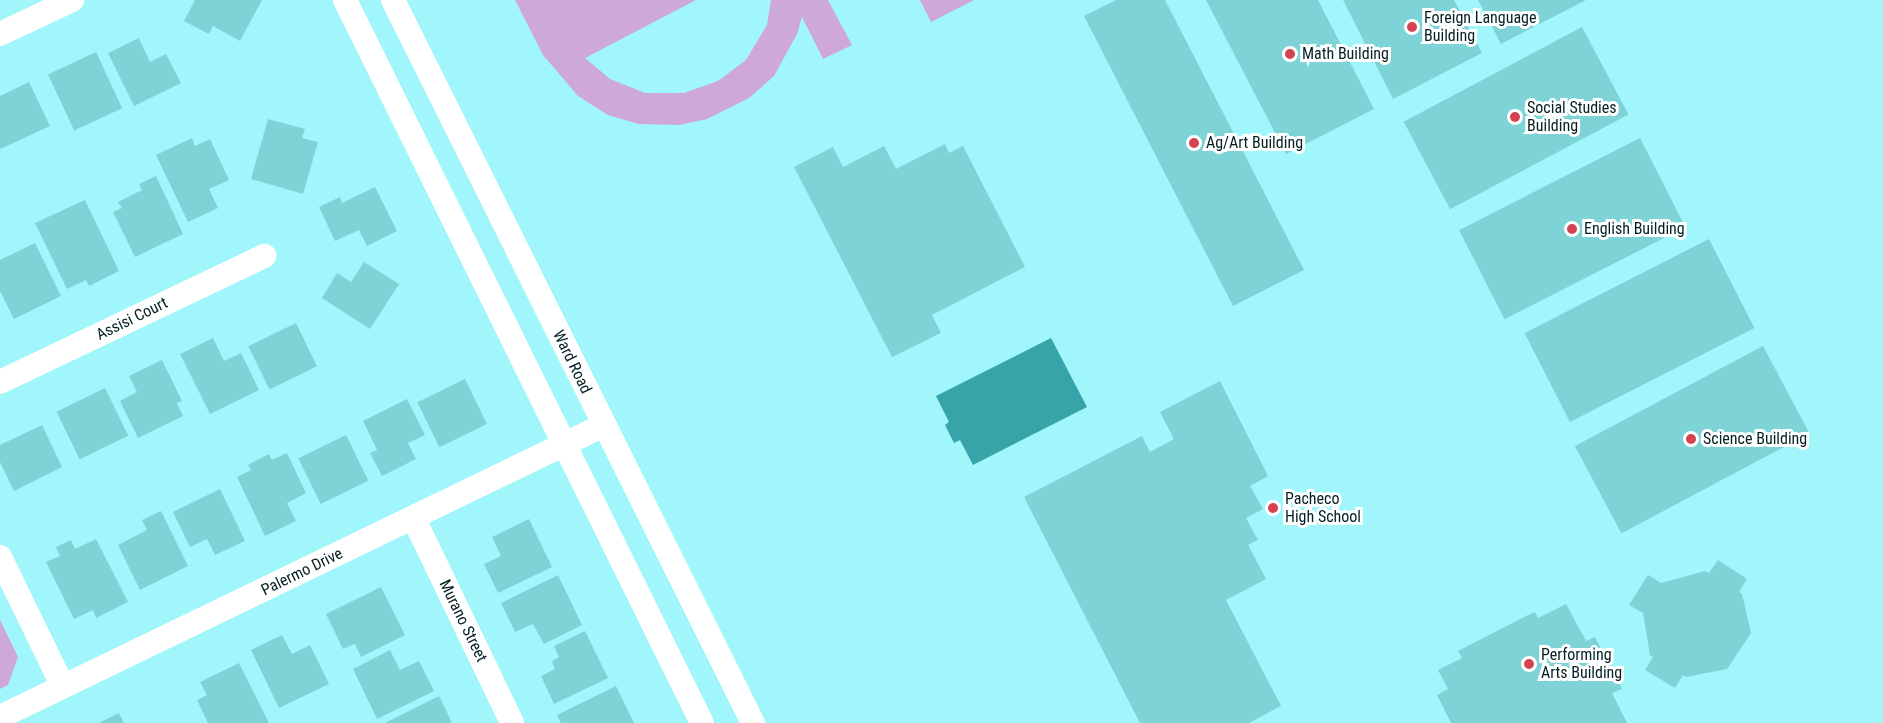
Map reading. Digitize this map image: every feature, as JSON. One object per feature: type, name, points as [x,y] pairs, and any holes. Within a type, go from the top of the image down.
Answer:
[{"type":"street","points":[[0,34],[72,0]]},
{"type":"street","points":[[345,0],[702,723]]},
{"type":"street","name":"Ward Road","points":[[393,0],[753,723]]},
{"type":"street","name":"Assisi Court","points":[[0,382],[264,256]]},
{"type":"street","name":"Palermo Drive","points":[[0,717],[565,446],[604,425]]},
{"type":"street","name":"Murano Street","points":[[414,519],[512,723]]},
{"type":"street","points":[[0,557],[63,687]]},
{"type":"shaded area","points":[[515,0],[696,0],[585,58],[610,79],[645,93],[684,93],[718,81],[746,60],[767,25],[771,0],[828,0],[852,45],[823,59],[802,17],[797,34],[774,76],[749,98],[707,119],[679,125],[638,124],[608,115],[578,96],[543,55]]},
{"type":"shaded area","points":[[920,0],[974,0],[931,22]]},
{"type":"shaded area","points":[[0,620],[18,657],[8,685],[0,689]]},
{"type":"water","points":[[1051,338],[1087,407],[973,465],[960,440],[954,443],[945,425],[949,422],[936,396]]},
{"type":"building","points":[[195,0],[262,0],[240,41],[213,26],[209,34],[184,21]]},
{"type":"building","name":"Ag/Art Building","points":[[1116,0],[1165,0],[1304,270],[1233,306],[1084,16]]},
{"type":"building","name":"Math Building","points":[[1206,0],[1318,0],[1374,109],[1286,154]]},
{"type":"building","name":"Foreign Language Building","points":[[1343,0],[1454,0],[1482,53],[1393,99]]},
{"type":"building","points":[[1478,0],[1586,0],[1501,44]]},
{"type":"building","name":"Social Studies Building","points":[[1582,27],[1628,114],[1450,209],[1404,122]]},
{"type":"building","points":[[139,38],[150,62],[166,54],[181,83],[134,106],[108,53]]},
{"type":"building","points":[[96,52],[122,108],[74,131],[48,74]]},
{"type":"building","points":[[29,82],[50,126],[0,149],[0,96]]},
{"type":"building","points":[[268,119],[305,129],[302,138],[318,142],[303,194],[251,179]]},
{"type":"building","points":[[192,138],[195,146],[210,139],[229,180],[209,189],[218,208],[188,222],[156,155]]},
{"type":"building","name":"English Building","points":[[1640,138],[1685,227],[1505,319],[1459,230]]},
{"type":"building","points":[[945,144],[949,153],[963,146],[1025,267],[932,315],[941,333],[892,357],[794,167],[833,147],[843,167],[884,146],[896,169]]},
{"type":"building","points":[[156,176],[183,234],[135,257],[113,212],[122,208],[118,202],[142,190],[139,184]]},
{"type":"building","points":[[375,187],[397,231],[367,246],[359,230],[335,241],[319,207],[340,197],[342,203]]},
{"type":"building","points":[[85,200],[119,271],[89,286],[86,280],[67,289],[35,223]]},
{"type":"building","points":[[1709,239],[1754,328],[1570,422],[1525,333]]},
{"type":"building","points":[[35,243],[61,296],[14,319],[0,291],[0,260]]},
{"type":"building","points":[[364,262],[399,284],[370,329],[322,298],[337,273],[351,282]]},
{"type":"building","points":[[296,323],[317,366],[269,389],[248,346]]},
{"type":"building","points":[[213,338],[224,361],[241,353],[259,390],[210,414],[180,354]]},
{"type":"building","name":"Science Building","points":[[1763,346],[1809,433],[1621,533],[1575,446]]},
{"type":"building","points":[[162,360],[182,401],[177,403],[183,416],[138,438],[120,401],[137,392],[129,376]]},
{"type":"building","points":[[465,379],[487,424],[439,447],[417,402]]},
{"type":"building","points":[[1220,381],[1268,476],[1250,486],[1263,509],[1246,518],[1258,540],[1248,545],[1266,579],[1226,600],[1281,706],[1249,723],[1140,723],[1024,497],[1142,436],[1150,452],[1174,439],[1160,412]]},
{"type":"building","points":[[105,388],[128,436],[80,459],[56,412]]},
{"type":"building","points":[[407,399],[425,435],[408,443],[416,459],[382,476],[370,453],[377,450],[363,421]]},
{"type":"building","points":[[42,425],[62,467],[14,491],[0,462],[0,445]]},
{"type":"building","points":[[346,435],[368,481],[321,504],[298,458]]},
{"type":"building","points":[[287,453],[306,493],[287,503],[296,521],[265,536],[237,477],[251,470],[248,465],[269,454],[272,460]]},
{"type":"building","points":[[220,489],[245,541],[215,555],[207,539],[190,547],[173,512]]},
{"type":"building","points":[[161,511],[188,566],[140,590],[118,545],[147,530],[142,520]]},
{"type":"building","points":[[529,519],[552,567],[498,593],[484,564],[501,556],[492,537]]},
{"type":"building","points":[[96,539],[128,602],[96,618],[93,610],[74,619],[46,562],[60,556],[56,547],[71,540],[75,549]]},
{"type":"building","points":[[1718,560],[1747,579],[1739,592],[1742,594],[1751,633],[1727,669],[1686,677],[1683,675],[1675,688],[1645,670],[1653,657],[1650,655],[1643,613],[1629,605],[1648,575],[1661,583],[1705,571],[1709,573]]},
{"type":"building","points":[[558,575],[582,625],[544,644],[533,624],[515,632],[501,603]]},
{"type":"building","points":[[381,587],[405,635],[361,657],[355,644],[343,649],[326,614]]},
{"type":"building","name":"Performing Arts Building","points":[[1566,604],[1586,641],[1595,637],[1622,689],[1612,693],[1627,723],[1451,723],[1437,695],[1448,689],[1438,670],[1462,658],[1458,651],[1535,612],[1538,618]]},
{"type":"building","points":[[585,631],[608,678],[554,704],[541,676],[555,669],[552,661],[559,657],[554,646]]},
{"type":"building","points":[[282,635],[292,654],[310,645],[329,684],[279,708],[251,650]]},
{"type":"building","points":[[390,650],[400,670],[419,661],[434,691],[377,719],[353,669]]},
{"type":"building","points":[[239,663],[269,723],[208,723],[197,700],[207,695],[200,682]]},
{"type":"building","points":[[616,686],[634,723],[561,723],[557,715]]},
{"type":"building","points":[[439,696],[452,723],[385,723]]},
{"type":"building","points":[[119,713],[124,723],[99,723]]},
{"type":"place","name":"Foreign Language Building","points":[[1412,27]]},
{"type":"place","name":"Math Building","points":[[1290,54]]},
{"type":"place","name":"Social Studies Building","points":[[1515,117]]},
{"type":"place","name":"Ag/Art Building","points":[[1194,143]]},
{"type":"place","name":"English Building","points":[[1572,229]]},
{"type":"place","name":"Science Building","points":[[1691,439]]},
{"type":"place","name":"Pacheco High School","points":[[1273,508]]},
{"type":"place","name":"Performing Arts Building","points":[[1529,664]]}]
